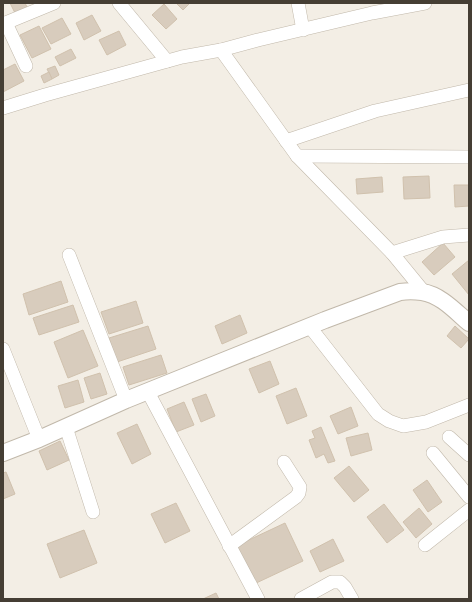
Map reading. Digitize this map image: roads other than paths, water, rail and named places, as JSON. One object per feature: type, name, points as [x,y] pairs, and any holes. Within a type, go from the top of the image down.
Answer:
[{"type":"street","points":[[26,66],[5,24],[54,3]]},
{"type":"street","points":[[119,3],[168,62]]},
{"type":"street","points":[[298,3],[303,30]]},
{"type":"street","points":[[3,108],[182,57],[221,50],[372,13],[425,3]]},
{"type":"street","points":[[221,50],[297,156],[392,253],[424,292]]},
{"type":"street","points":[[286,141],[375,112],[469,90]]},
{"type":"street","points":[[297,156],[469,157]]},
{"type":"street","points":[[392,253],[444,237],[469,235]]},
{"type":"street","points":[[69,255],[126,400]]},
{"type":"street","points":[[3,453],[39,440],[126,400],[400,292],[424,292],[437,297],[469,323]]},
{"type":"street","points":[[310,327],[378,414],[389,422],[403,426],[426,422],[469,405]]},
{"type":"street","points":[[3,349],[39,440]]},
{"type":"street","points":[[148,392],[258,599]]},
{"type":"street","points":[[66,427],[93,512]]},
{"type":"street","points":[[449,437],[469,455]]},
{"type":"street","points":[[433,453],[469,497]]},
{"type":"street","points":[[229,546],[296,497],[300,487],[284,462]]},
{"type":"street","points":[[425,545],[469,510]]},
{"type":"street","points":[[301,599],[332,582],[340,582],[345,587],[352,599]]}]
